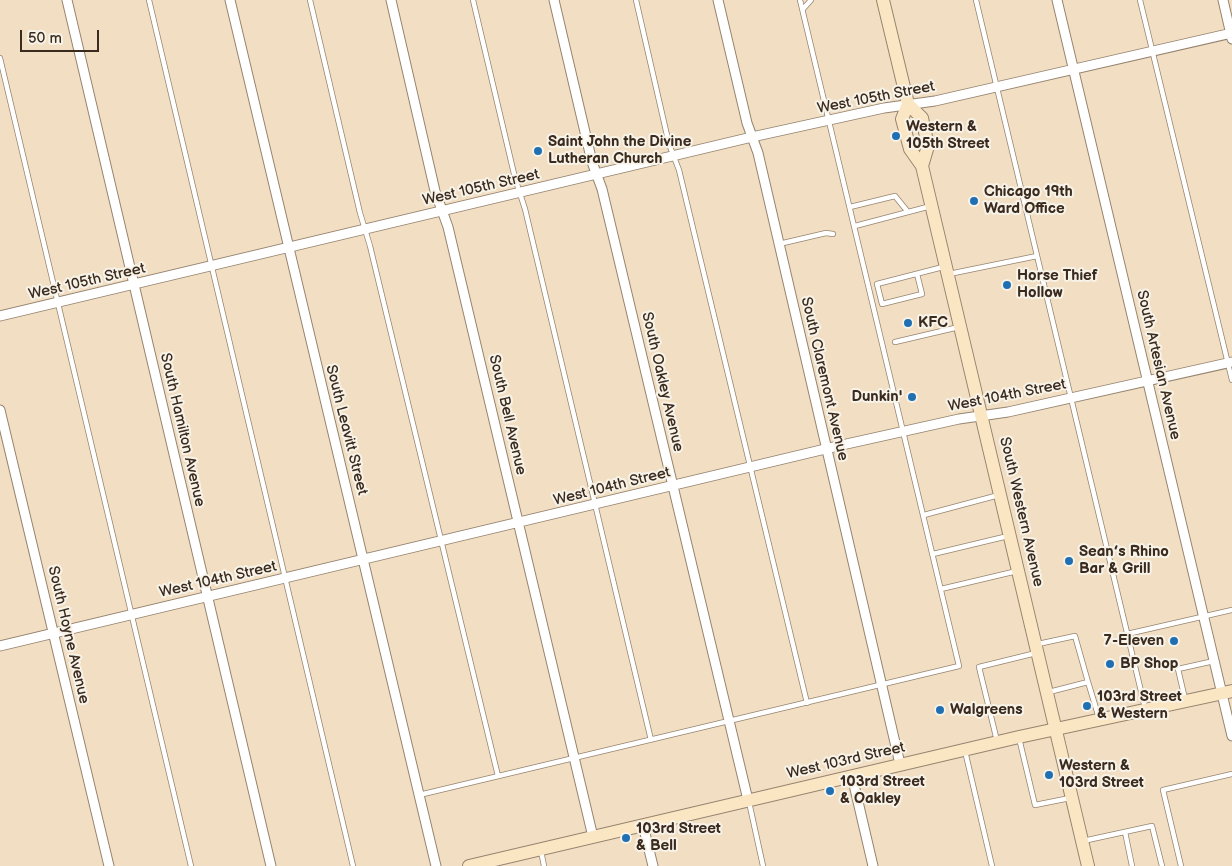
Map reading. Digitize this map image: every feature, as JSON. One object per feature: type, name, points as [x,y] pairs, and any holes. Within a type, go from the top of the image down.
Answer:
[{"type":"main road","name":"South Western Avenue","points":[[883,0],[908,104],[922,118],[928,146],[922,166]]},
{"type":"main road","name":"South Western Avenue","points":[[908,104],[902,119],[910,149],[922,166],[932,206],[1088,866]]},
{"type":"main road","name":"West 103rd Street","points":[[469,866],[965,749],[1227,692]]},
{"type":"street","name":"South Hamilton Avenue","points":[[67,0],[271,866]]},
{"type":"street","name":"South Leavitt Street","points":[[230,0],[436,866]]},
{"type":"street","name":"South Bell Avenue","points":[[391,0],[435,190],[448,227],[593,837]]},
{"type":"street","name":"South Oakley Avenue","points":[[554,0],[592,162],[602,189],[748,800]]},
{"type":"street","name":"South Claremont Avenue","points":[[718,0],[747,123],[758,153],[900,764]]},
{"type":"street","name":"South Artesian Avenue","points":[[1057,0],[1214,661],[1227,692],[1232,736]]},
{"type":"street","points":[[1223,0],[1232,35]]},
{"type":"street","name":"West 105th Street","points":[[0,316],[752,137],[908,104],[936,101],[1153,51],[1232,35]]},
{"type":"street","name":"West 104th Street","points":[[0,646],[519,524],[827,449],[960,419],[1008,412],[1230,362]]},
{"type":"street","name":"South Hoyne Avenue","points":[[0,410],[109,866]]},
{"type":"street","points":[[852,776],[873,866]]},
{"type":"street","points":[[643,825],[653,866]]},
{"type":"lane","points":[[149,0],[354,866]]},
{"type":"lane","points":[[310,0],[498,776]]},
{"type":"lane","points":[[473,0],[519,193],[525,208],[652,740]]},
{"type":"lane","points":[[636,0],[669,144],[680,170],[806,703]]},
{"type":"lane","points":[[419,795],[959,666],[800,0]]},
{"type":"lane","points":[[802,9],[811,0]]},
{"type":"lane","points":[[976,0],[1146,710]]},
{"type":"lane","points":[[1140,0],[1230,362],[1232,380]]},
{"type":"lane","points":[[0,58],[190,866]]},
{"type":"lane","points":[[850,207],[896,196],[908,212]]},
{"type":"lane","points":[[855,226],[932,206]]},
{"type":"lane","points":[[779,244],[826,233],[833,234]]},
{"type":"lane","points":[[918,274],[922,294],[882,304],[877,284],[918,274],[1037,256]]},
{"type":"lane","points":[[895,342],[960,327]]},
{"type":"lane","points":[[924,516],[1000,495]]},
{"type":"lane","points":[[933,554],[1010,535]]},
{"type":"lane","points":[[941,589],[1018,571]]},
{"type":"lane","points":[[1127,634],[1232,610]]},
{"type":"lane","points":[[997,742],[979,667],[1075,636],[1099,720]]},
{"type":"lane","points":[[1186,701],[1178,669],[1214,661]]},
{"type":"lane","points":[[1047,693],[1088,682]]},
{"type":"lane","points":[[1019,737],[1035,805],[1072,798]]},
{"type":"lane","points":[[965,749],[992,866]]},
{"type":"lane","points":[[1182,866],[1164,790],[1232,774]]},
{"type":"lane","points":[[748,800],[764,866]]},
{"type":"lane","points":[[1082,841],[1152,826],[1162,866]]},
{"type":"lane","points":[[1125,832],[1132,866]]},
{"type":"lane","points":[[540,849],[544,866]]},
{"type":"place","name":"Western & 105th Street","points":[[896,136]]},
{"type":"place","name":"Saint John the Divine Lutheran Church","points":[[538,151]]},
{"type":"place","name":"Chicago 19th Ward Office","points":[[974,201]]},
{"type":"place","name":"Horse Thief Hollow","points":[[1007,285]]},
{"type":"place","name":"KFC","points":[[908,323]]},
{"type":"place","name":"Dunkin'","points":[[912,397]]},
{"type":"place","name":"Sean’s Rhino Bar & Grill","points":[[1069,561]]},
{"type":"place","name":"7-Eleven","points":[[1174,641]]},
{"type":"place","name":"BP Shop","points":[[1110,664]]},
{"type":"place","name":"103rd Street & Western","points":[[1087,706]]},
{"type":"place","name":"Walgreens","points":[[940,710]]},
{"type":"place","name":"Western & 103rd Street","points":[[1049,775]]},
{"type":"place","name":"103rd Street & Oakley","points":[[830,791]]},
{"type":"place","name":"103rd Street & Bell","points":[[626,838]]}]
